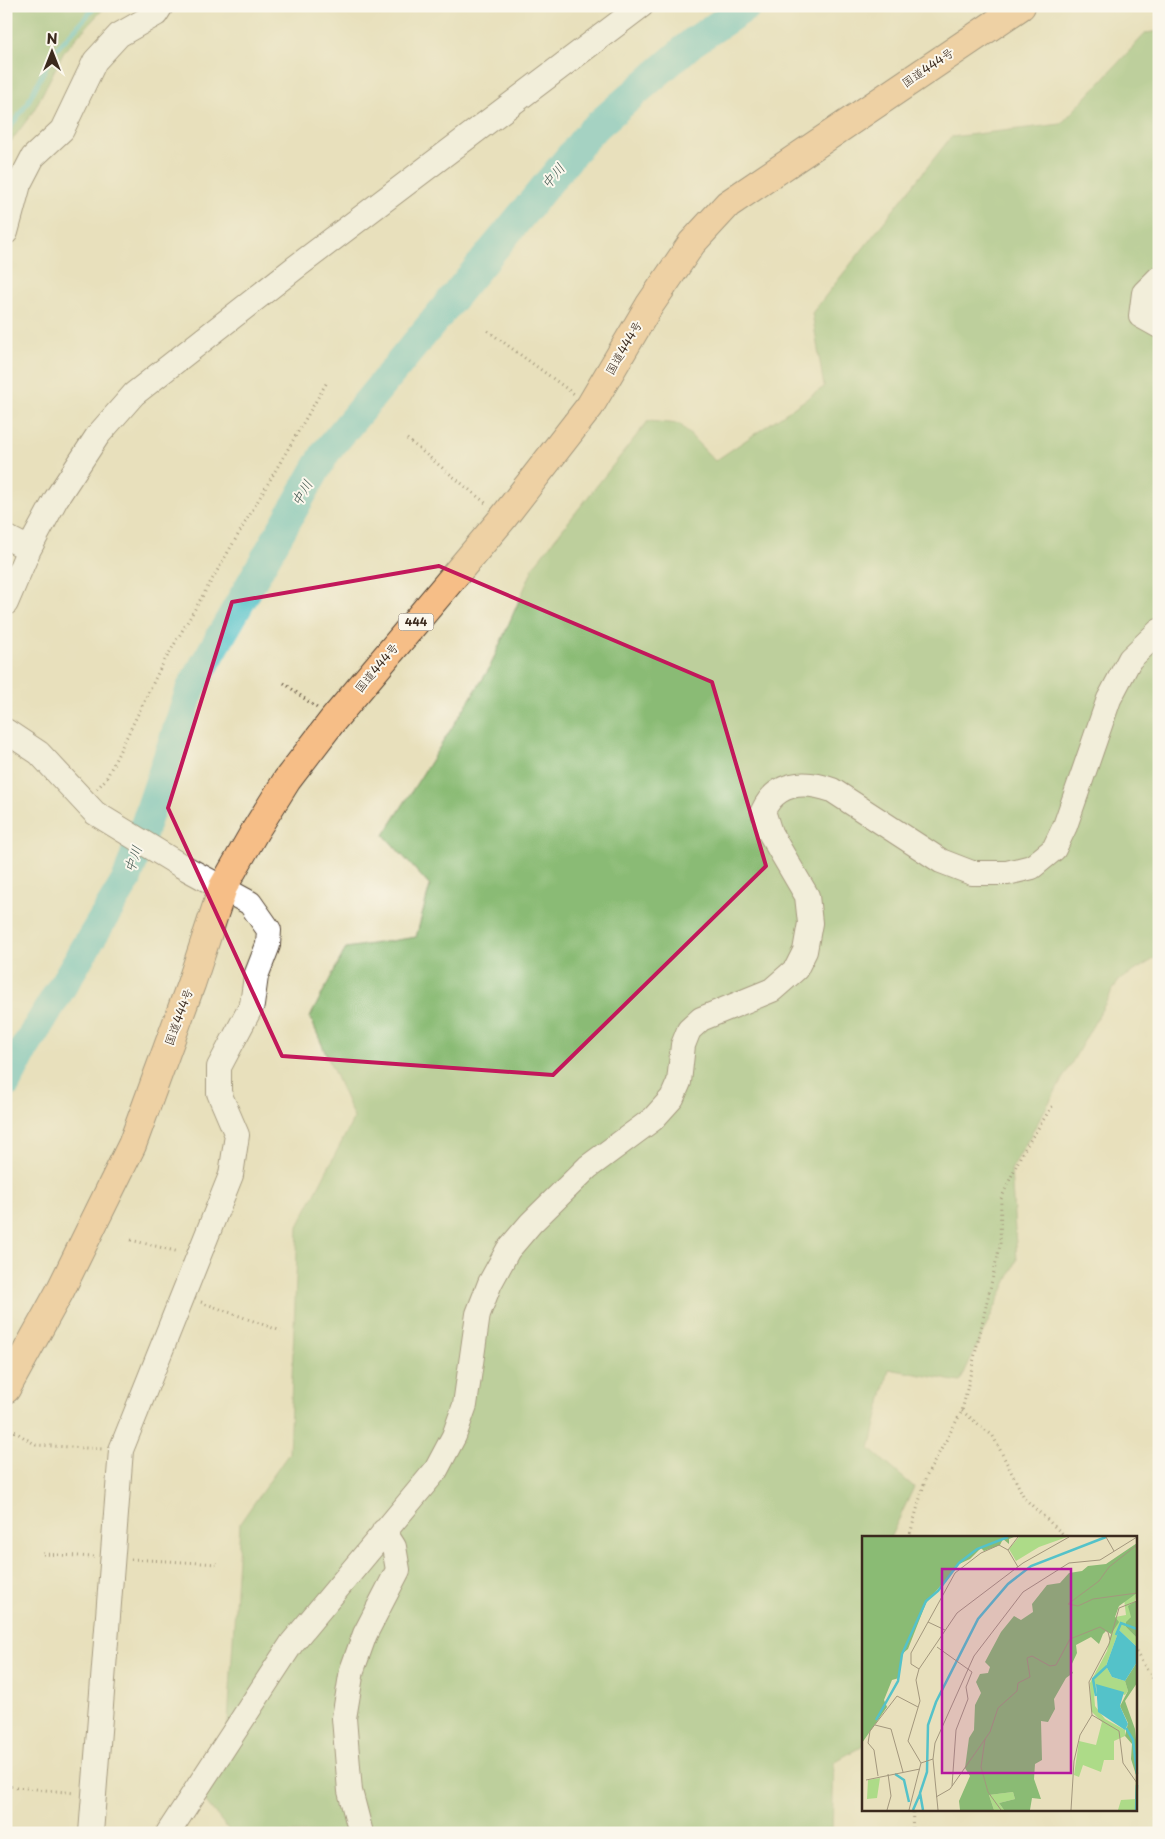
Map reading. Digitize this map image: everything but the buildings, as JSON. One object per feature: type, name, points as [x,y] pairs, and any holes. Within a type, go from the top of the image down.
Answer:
[{"type":"highway","name":"国道444号","points":[[6,1389],[60,1291],[132,1145],[191,984],[223,887],[287,780],[333,720],[504,518],[590,406],[649,306],[692,243],[728,204],[1021,6]]},
{"type":"street","points":[[6,232],[19,184],[33,157],[62,130],[95,61],[118,35],[156,14],[161,6]]},
{"type":"street","points":[[6,603],[29,549],[56,499],[98,435],[134,394],[296,267],[641,6]]},
{"type":"street","points":[[1159,278],[1144,293],[1141,316],[1159,326]]},
{"type":"street","points":[[6,537],[29,549]]},
{"type":"street","points":[[168,1833],[292,1643],[436,1470],[454,1436],[464,1405],[478,1314],[490,1283],[508,1250],[531,1223],[588,1167],[653,1119],[672,1098],[679,1082],[683,1044],[689,1030],[701,1019],[772,990],[796,969],[805,950],[810,923],[807,896],[770,833],[763,811],[769,797],[792,785],[815,784],[832,790],[941,861],[972,873],[1008,873],[1032,867],[1054,849],[1065,826],[1109,700],[1130,660],[1159,631]]},
{"type":"street","points":[[6,731],[39,754],[89,807],[180,864],[250,903],[269,930],[268,945],[256,976],[252,1005],[219,1067],[219,1093],[237,1135],[231,1175],[200,1257],[121,1450],[91,1833]]},
{"type":"street","points":[[361,1833],[350,1791],[344,1718],[352,1670],[364,1634],[398,1570],[394,1547],[384,1531]]},
{"type":"path","points":[[488,332],[590,406]]},
{"type":"path","points":[[89,807],[106,779],[160,669],[327,382]]},
{"type":"path","points":[[407,439],[504,518]]},
{"type":"path","points":[[284,684],[333,720]]},
{"type":"path","points":[[910,1536],[926,1477],[962,1411],[1000,1245],[1002,1199],[1022,1153],[1052,1106]]},
{"type":"path","points":[[131,1240],[200,1257]]},
{"type":"path","points":[[184,1295],[281,1331]]},
{"type":"path","points":[[962,1411],[993,1436],[1025,1499],[1065,1536]]},
{"type":"path","points":[[6,1426],[36,1445],[121,1450]]},
{"type":"path","points":[[1138,1655],[1159,1689]]},
{"type":"path","points":[[6,1786],[94,1794]]},
{"type":"path","points":[[912,1833],[913,1812]]},
{"type":"highlighted area","points":[[439,566],[712,682],[766,866],[553,1075],[282,1056],[168,808],[232,602]]},
{"type":"green space","points":[[6,6],[106,6],[65,50],[33,112],[6,148]]},
{"type":"green space","points":[[1159,31],[1159,874],[1151,890],[1159,901],[1159,956],[1118,981],[1011,1170],[1017,1260],[960,1382],[889,1369],[870,1449],[914,1487],[891,1536],[862,1536],[862,1746],[834,1762],[832,1833],[231,1833],[203,1798],[228,1723],[240,1523],[289,1453],[298,1226],[354,1118],[310,1017],[346,948],[416,937],[430,886],[384,835],[489,669],[535,564],[648,421],[680,424],[715,461],[824,387],[812,313],[951,137],[1061,124],[1146,33]]},
{"type":"waterway","points":[[6,133],[27,104],[53,53],[96,6]]},
{"type":"waterway","name":"中川","points":[[6,1084],[23,1051],[127,879],[191,688],[326,452],[591,131],[693,42],[747,6]]}]
